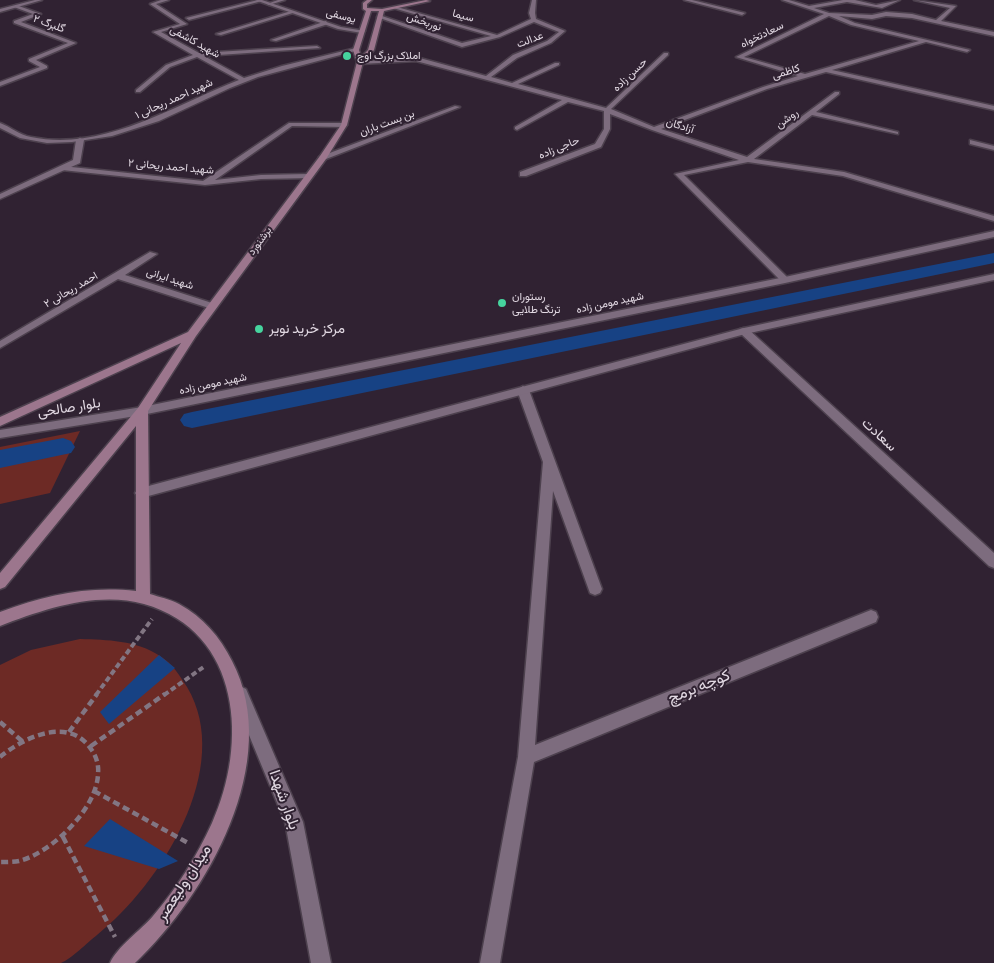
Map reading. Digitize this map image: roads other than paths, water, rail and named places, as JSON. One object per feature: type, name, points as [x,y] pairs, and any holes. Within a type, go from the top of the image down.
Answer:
[{"type":"main road","points":[[369,0],[364,6],[369,10],[382,10],[437,0]]},
{"type":"main road","points":[[398,0],[428,1]]},
{"type":"main road","points":[[369,10],[356,50],[360,62],[371,50],[382,10],[387,8],[387,2]]},
{"type":"main road","name":"برشنورد","points":[[0,583],[142,411],[192,334],[323,157],[344,125],[360,62]]},
{"type":"main road","points":[[0,422],[192,334]]},
{"type":"main road","points":[[142,411],[143,598]]},
{"type":"main road","name":"میدان ولیعصر","points":[[0,619],[31,607],[70,597],[108,594],[143,598],[163,604],[187,616],[207,633],[223,654],[232,673],[239,702],[241,735],[237,772],[225,812],[206,854],[184,889],[158,924],[123,960]]},
{"type":"street","points":[[0,11],[40,0]]},
{"type":"street","name":"شهید کاشفی","points":[[167,0],[152,4],[184,24],[156,32],[243,80]]},
{"type":"street","points":[[189,18],[259,0]]},
{"type":"street","name":"یوسفی","points":[[259,0],[326,23],[362,31]]},
{"type":"street","points":[[269,4],[283,0]]},
{"type":"street","name":"عدالت","points":[[487,78],[506,62],[526,50],[552,42],[562,31],[534,20],[532,13],[534,0]]},
{"type":"street","points":[[686,0],[742,13]]},
{"type":"street","points":[[784,0],[829,14],[853,24],[967,50]]},
{"type":"street","points":[[809,8],[849,1],[872,8],[898,0]]},
{"type":"street","points":[[916,0],[954,7],[936,22]]},
{"type":"street","name":"گلبرگ ۲","points":[[0,84],[45,67],[31,60],[73,43],[16,22],[38,14],[16,6]]},
{"type":"street","name":"سیما","points":[[394,8],[498,36]]},
{"type":"street","points":[[220,34],[292,12]]},
{"type":"street","points":[[829,14],[872,17],[886,14],[994,34]]},
{"type":"street","name":"سعادتخواه","points":[[807,77],[739,57],[829,14]]},
{"type":"street","name":"نوربخش","points":[[380,17],[462,46]]},
{"type":"street","name":"سیما","points":[[462,46],[498,36],[534,20]]},
{"type":"street","points":[[274,40],[326,23]]},
{"type":"street","name":"کاظمی","points":[[654,130],[766,88],[828,71],[926,40]]},
{"type":"street","points":[[138,92],[168,66],[198,55],[317,48]]},
{"type":"street","name":"شهید احمد ریحانی ۱","points":[[0,126],[13,136],[46,142],[80,140],[129,130],[243,80],[266,72],[356,50]]},
{"type":"street","name":"حسن زاده","points":[[608,110],[666,54]]},
{"type":"street","name":"آزادگان","points":[[360,62],[416,60],[608,110],[654,130],[748,160],[844,174],[994,219]]},
{"type":"street","points":[[512,85],[556,64]]},
{"type":"street","points":[[828,71],[994,108]]},
{"type":"street","name":"روشن","points":[[748,160],[837,93]]},
{"type":"street","points":[[517,128],[566,100]]},
{"type":"street","name":"بن بست باران","points":[[323,157],[457,108]]},
{"type":"street","name":"حاجی زاده","points":[[523,174],[598,144],[607,129],[608,110]]},
{"type":"street","points":[[811,114],[896,133]]},
{"type":"street","points":[[205,184],[291,124],[344,125]]},
{"type":"street","points":[[0,196],[77,162],[80,140]]},
{"type":"street","points":[[973,142],[994,148]]},
{"type":"street","points":[[748,160],[678,174],[785,280]]},
{"type":"street","name":"شهید احمد ریحانی ۲","points":[[62,168],[205,184],[261,177],[308,176]]},
{"type":"street","name":"شهید مومن زاده","points":[[142,411],[785,280],[994,234]]},
{"type":"street","name":"احمد ریحانی ۲","points":[[0,346],[120,276],[153,254]]},
{"type":"street","name":"شهید ایرانی","points":[[120,276],[212,306]]},
{"type":"street","points":[[141,493],[744,331],[994,277]]},
{"type":"street","name":"سعادت","points":[[744,331],[994,562]]},
{"type":"street","points":[[523,390],[595,589]]},
{"type":"street","name":"بلوار صالحی","points":[[0,434],[142,411]]},
{"type":"street","points":[[490,963],[526,757],[549,462]]},
{"type":"street","name":"کوچه برمچ","points":[[526,757],[871,617]]},
{"type":"street","name":"بلوار شهدا","points":[[232,673],[294,822],[321,963]]},
{"type":"water","points":[[159,655],[175,668],[109,724],[100,712]]},
{"type":"water","points":[[110,819],[178,861],[159,869],[84,846]]},
{"type":"waterway","points":[[192,420],[994,258]]},
{"type":"waterway","points":[[0,459],[63,447]]},
{"type":"place","name":"املاک بزرگ اوج","points":[[347,56]]},
{"type":"place","name":"رستوران ترنگ طلایی","points":[[502,303]]},
{"type":"place","name":"مرکز خرید نویر","points":[[259,329]]}]
